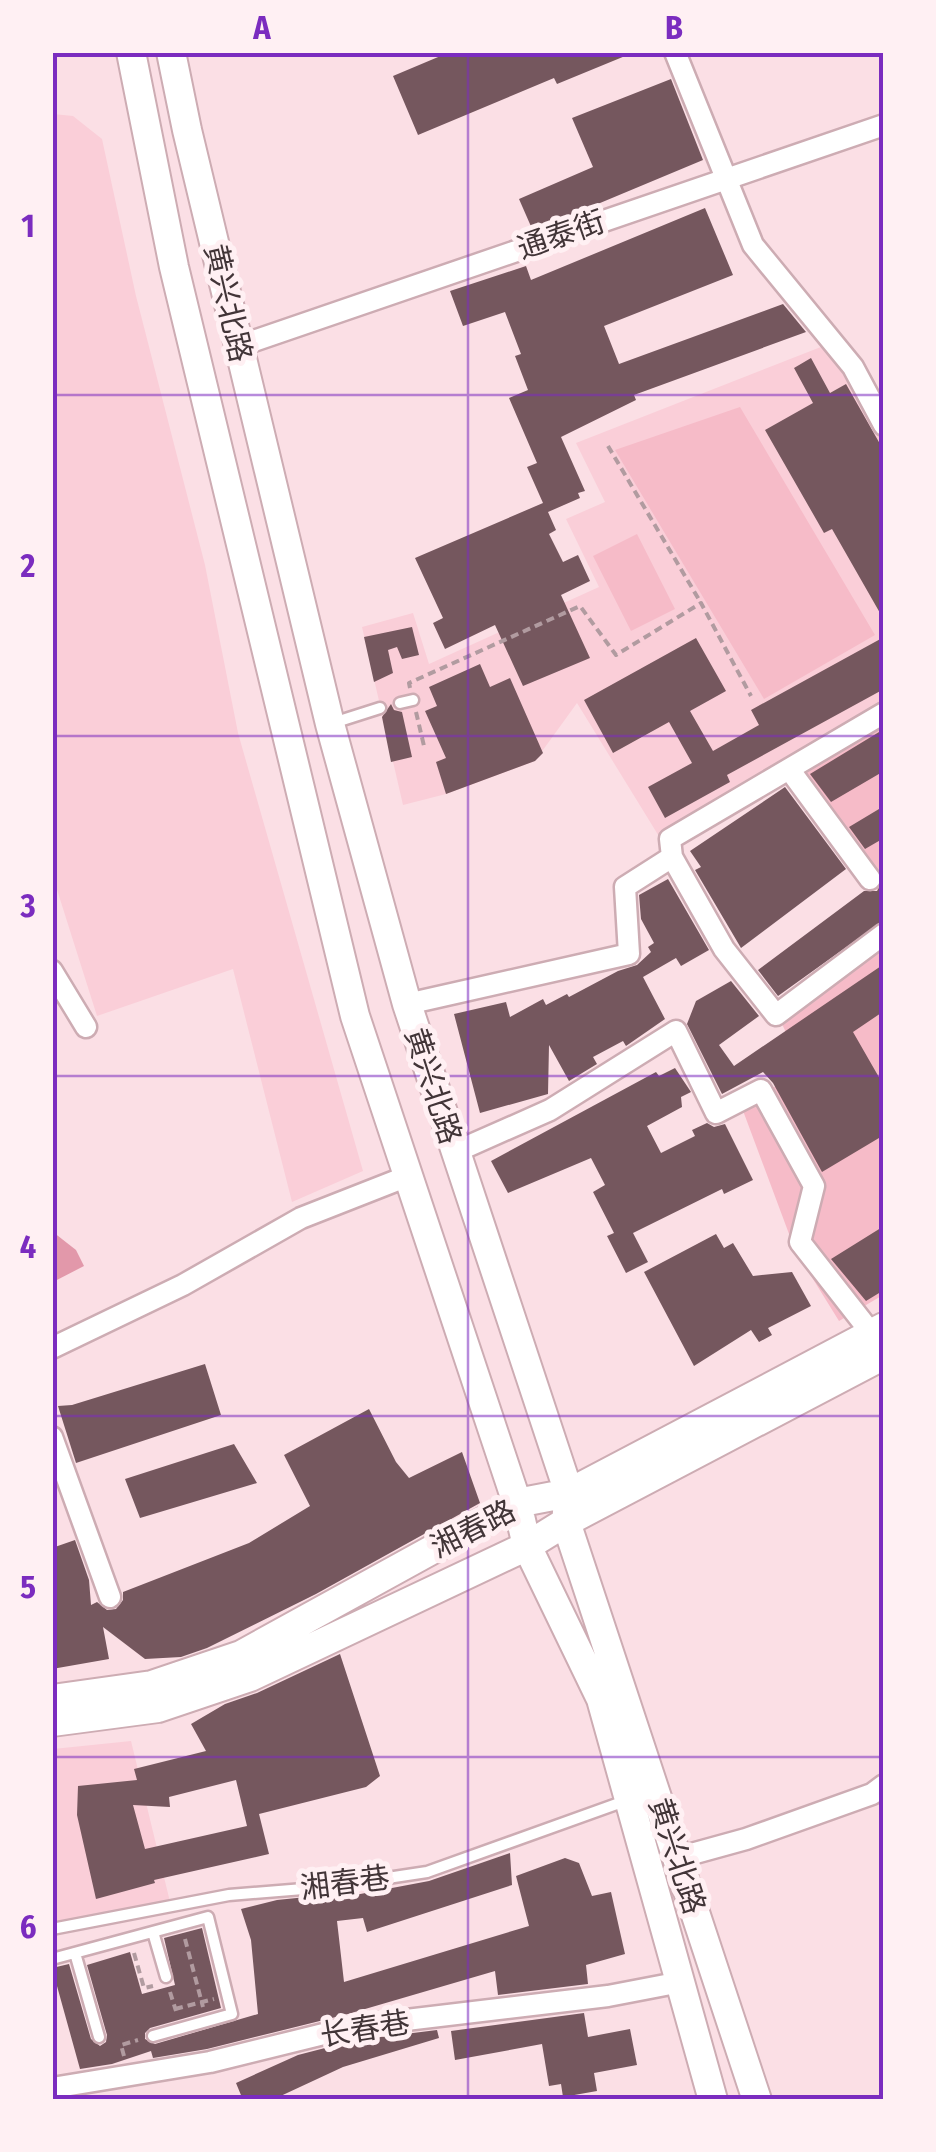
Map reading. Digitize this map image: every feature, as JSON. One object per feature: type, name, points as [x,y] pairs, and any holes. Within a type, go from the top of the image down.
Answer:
[{"type":"main road","name":"黄兴北路","points":[[130,52],[174,267],[355,1016],[517,1503],[527,1546],[601,1699],[713,2100]]},
{"type":"main road","name":"黄兴北路","points":[[172,52],[238,346],[330,724],[407,1004],[569,1493],[566,1522],[757,2100]]},
{"type":"main road","name":"湘春路","points":[[52,1699],[152,1685],[241,1655],[517,1503],[569,1493],[880,1339]]},
{"type":"main road","name":"湘春路","points":[[52,1722],[158,1708],[250,1677],[527,1546],[880,1339]]},
{"type":"street","points":[[674,52],[752,245],[854,367],[884,425]]},
{"type":"street","name":"通泰街","points":[[238,346],[884,125]]},
{"type":"street","points":[[884,714],[670,839],[672,858],[724,949],[776,1015],[884,934]]},
{"type":"street","points":[[789,769],[870,879]]},
{"type":"street","points":[[407,1004],[629,954],[624,887],[672,858]]},
{"type":"street","points":[[52,972],[86,1027]]},
{"type":"street","points":[[455,1152],[550,1110],[676,1032],[716,1113],[760,1090],[814,1186],[800,1242],[880,1339]]},
{"type":"street","points":[[52,1348],[183,1285],[301,1218],[408,1176]]},
{"type":"street","points":[[52,1437],[110,1598]]},
{"type":"street","points":[[678,1858],[746,1839],[872,1794],[884,1785]]},
{"type":"street","name":"长春巷","points":[[52,2088],[210,2062],[356,2026],[573,2001],[680,1982]]},
{"type":"lane","points":[[400,703],[413,700]]},
{"type":"lane","points":[[330,724],[380,708]]},
{"type":"lane","name":"湘春巷","points":[[52,1928],[228,1895],[328,1887],[427,1872],[629,1800]]},
{"type":"lane","points":[[139,1912],[166,1980]]},
{"type":"lane","points":[[52,1959],[208,1917],[232,2014],[153,2036]]},
{"type":"lane","points":[[76,1953],[99,2037]]},
{"type":"path","points":[[608,446],[702,603],[751,696]]},
{"type":"path","points":[[424,746],[409,684],[580,606],[616,655],[702,603]]},
{"type":"path","points":[[181,1924],[207,2021]]},
{"type":"path","points":[[130,1938],[144,1988],[166,1980],[180,2028]]},
{"type":"path","points":[[175,2009],[227,1996]]},
{"type":"path","points":[[126,2062],[121,2045],[153,2036]]},
{"type":"shaded area","points":[[53,114],[73,116],[102,139],[136,296],[205,565],[238,733],[363,1171],[292,1202],[233,969],[97,1016],[53,877]]},
{"type":"shaded area","points":[[826,345],[883,444],[883,706],[660,838],[577,703],[535,761],[446,794],[403,805],[362,627],[413,613],[429,664],[599,587],[566,519],[605,502],[576,443]]},
{"type":"shaded area","points":[[740,407],[875,635],[764,699],[615,450]]},
{"type":"shaded area","points":[[637,534],[675,609],[631,631],[593,556]]},
{"type":"shaded area","points":[[883,724],[883,898],[797,774]]},
{"type":"shaded area","points":[[883,944],[883,1295],[839,1321],[795,1250],[742,1108],[803,1068],[782,1024],[869,960]]},
{"type":"shaded area","points":[[53,1232],[76,1250],[84,1266],[53,1282]]},
{"type":"shaded area","points":[[131,1741],[171,1906],[53,1928],[53,1749]]},
{"type":"building","points":[[450,52],[630,54],[557,84],[554,78],[418,135],[393,76]]},
{"type":"building","points":[[671,79],[703,160],[533,231],[519,199],[593,167],[572,118]]},
{"type":"building","points":[[705,208],[733,275],[604,326],[619,364],[783,304],[806,332],[634,395],[636,400],[561,437],[585,491],[578,493],[580,498],[548,512],[556,530],[549,534],[563,562],[578,555],[590,581],[561,595],[590,658],[523,686],[495,625],[445,649],[433,623],[443,618],[415,558],[543,503],[527,467],[537,463],[509,398],[528,390],[515,356],[521,354],[505,312],[463,326],[450,291],[526,266],[531,280]]},
{"type":"building","points":[[811,358],[830,393],[846,384],[884,451],[884,620],[832,529],[824,533],[765,430],[813,403],[794,368]]},
{"type":"building","points":[[412,627],[419,655],[402,659],[397,647],[388,650],[393,673],[374,682],[364,637]]},
{"type":"building","points":[[884,637],[884,689],[727,775],[730,782],[665,818],[648,787],[692,763],[669,722],[613,753],[584,700],[696,638],[726,691],[690,711],[713,751],[759,725],[751,710]]},
{"type":"building","points":[[480,664],[490,687],[510,678],[543,753],[535,761],[446,794],[436,762],[446,758],[425,711],[437,706],[429,687]]},
{"type":"building","points":[[391,704],[394,710],[402,712],[412,757],[391,762],[382,717]]},
{"type":"building","points":[[884,729],[884,771],[831,802],[810,774]]},
{"type":"building","points":[[785,787],[846,869],[741,948],[695,870],[701,867],[690,851]]},
{"type":"building","points":[[884,806],[884,838],[865,849],[849,827]]},
{"type":"building","points":[[668,879],[709,950],[681,966],[676,958],[643,977],[665,1019],[626,1046],[623,1041],[593,1057],[597,1064],[569,1081],[549,1045],[548,1094],[480,1113],[454,1014],[506,1002],[510,1017],[543,999],[546,1005],[567,994],[569,997],[637,965],[651,952],[648,947],[654,943],[641,919],[639,895]]},
{"type":"building","points":[[884,879],[884,920],[778,996],[758,970],[864,891],[877,891]]},
{"type":"building","points":[[884,964],[884,1011],[853,1032],[884,1086],[884,1135],[822,1172],[773,1083],[763,1072],[722,1094],[687,1024],[696,1001],[731,981],[759,1016],[719,1045],[734,1066]]},
{"type":"building","points":[[675,1068],[691,1092],[681,1097],[682,1107],[647,1126],[661,1153],[695,1136],[692,1130],[707,1123],[714,1127],[725,1124],[753,1180],[724,1194],[722,1189],[633,1233],[648,1262],[626,1273],[607,1236],[614,1233],[593,1192],[605,1185],[591,1158],[508,1193],[491,1161],[656,1072],[659,1076]]},
{"type":"building","points":[[884,1226],[884,1290],[866,1301],[831,1259]]},
{"type":"building","points":[[716,1234],[724,1248],[733,1243],[753,1276],[792,1272],[811,1306],[768,1328],[772,1335],[759,1342],[751,1330],[694,1366],[644,1272]]},
{"type":"building","points":[[205,1364],[221,1415],[76,1463],[58,1406]]},
{"type":"building","points":[[369,1409],[396,1462],[409,1478],[462,1452],[480,1503],[316,1594],[207,1648],[181,1657],[145,1659],[103,1627],[109,1659],[52,1669],[52,1548],[75,1540],[89,1580],[91,1605],[97,1602],[107,1610],[116,1609],[123,1600],[123,1592],[249,1543],[310,1506],[284,1455]]},
{"type":"building","points":[[234,1444],[257,1483],[140,1518],[125,1479]]},
{"type":"building","points":[[340,1654],[380,1776],[366,1787],[259,1814],[269,1854],[154,1880],[155,1883],[96,1899],[77,1815],[78,1786],[137,1780],[134,1769],[206,1751],[191,1724],[225,1704]],"holes":[[[236,1780],[247,1826],[145,1849],[133,1805],[170,1807],[169,1797]]]},
{"type":"building","points":[[510,1853],[512,1885],[367,1932],[363,1918],[337,1921],[344,1982],[529,1926],[516,1876],[565,1858],[579,1863],[592,1896],[611,1892],[625,1954],[586,1965],[588,1984],[498,1995],[495,1971],[348,2014],[207,2049],[153,2058],[151,2051],[112,2064],[80,2069],[52,1968],[69,1964],[91,2039],[100,2046],[107,2035],[87,1965],[130,1952],[142,1994],[175,1985],[164,1938],[202,1928],[221,2008],[150,2028],[145,2039],[155,2044],[258,2014],[251,1940],[241,1909],[277,1900],[355,1895],[429,1881]]},
{"type":"building","points":[[584,2013],[588,2037],[630,2029],[637,2065],[594,2073],[597,2091],[563,2097],[561,2084],[549,2086],[542,2044],[455,2060],[451,2031]]},
{"type":"building","points":[[437,2030],[439,2038],[343,2067],[272,2100],[243,2100],[236,2083],[298,2055],[352,2041]]}]
